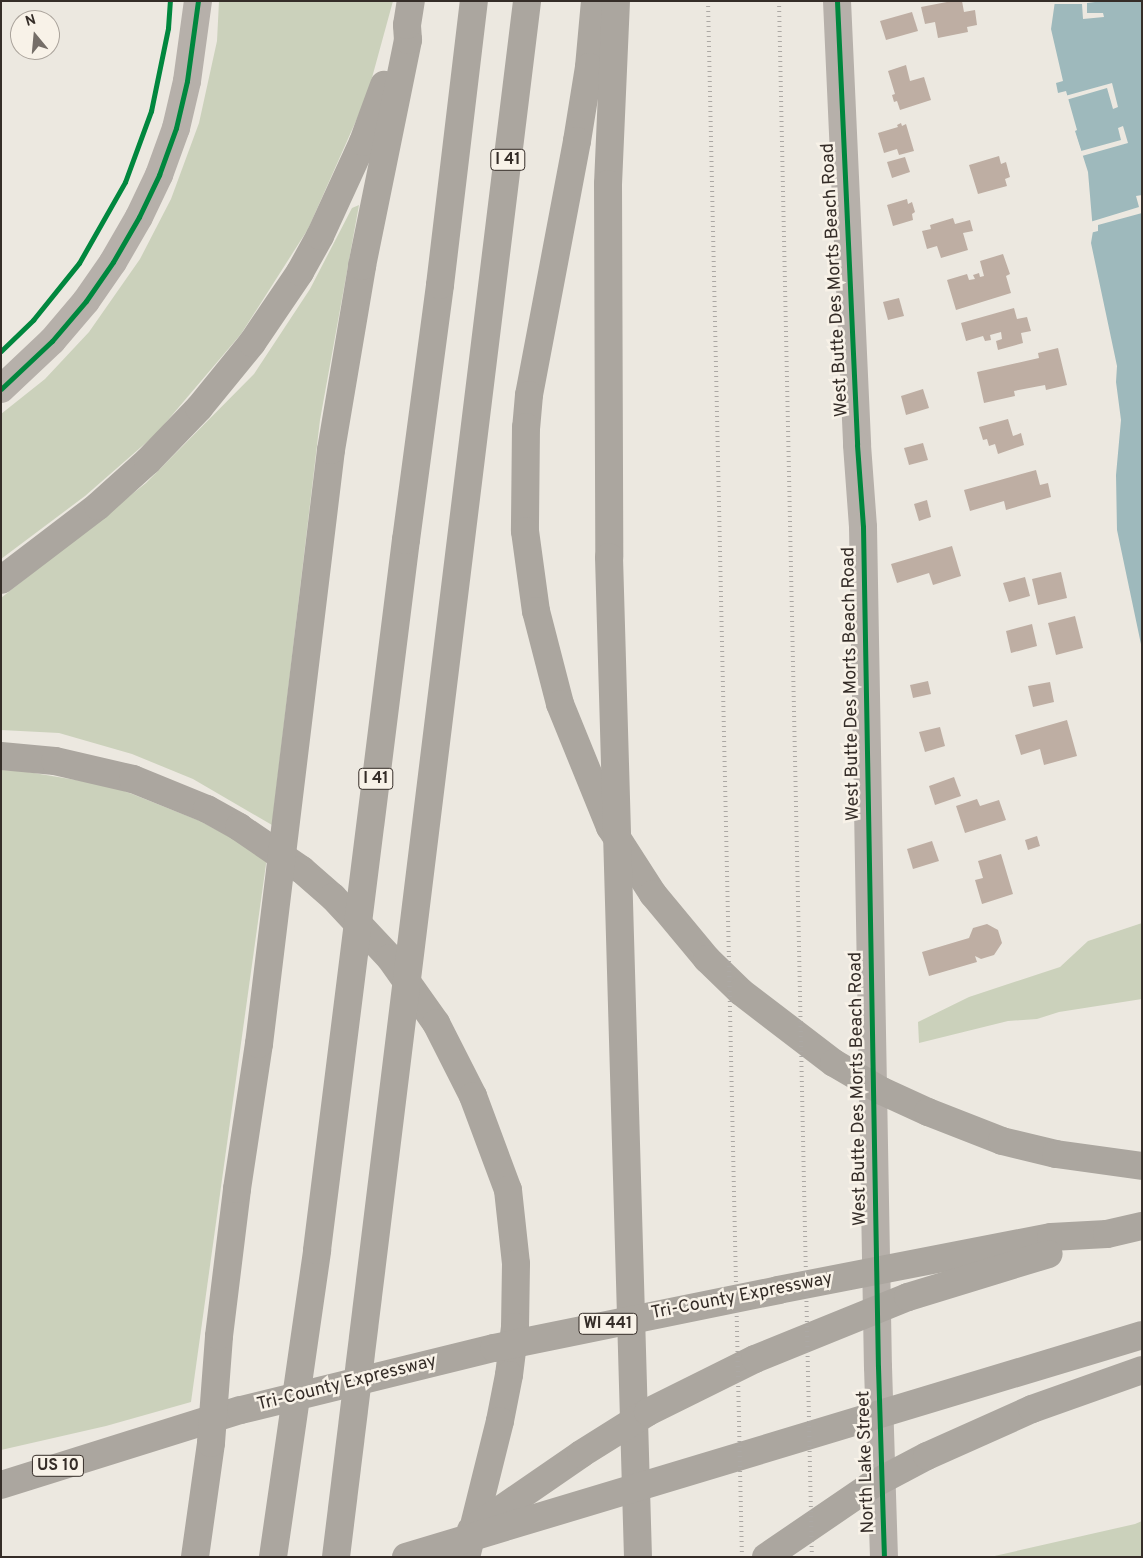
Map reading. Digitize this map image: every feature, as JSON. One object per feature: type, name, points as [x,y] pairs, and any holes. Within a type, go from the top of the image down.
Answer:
[{"type":"highway","name":"I 41","points":[[274,1557],[317,1250],[440,285],[474,1]]},
{"type":"highway","name":"I 41","points":[[336,1557],[527,1]]},
{"type":"highway","points":[[595,1],[589,67],[579,131],[546,313],[533,368],[526,426],[525,531],[536,610],[560,704],[590,782],[610,827],[628,857],[678,927],[741,992],[834,1063],[882,1091],[928,1112],[1002,1141],[1056,1154],[1142,1166]]},
{"type":"highway","points":[[616,1],[608,184],[609,557],[638,1557]]},
{"type":"highway","points":[[1,580],[98,506],[148,462],[199,408],[252,343],[300,272],[339,198],[382,93],[397,39],[409,13]]},
{"type":"highway","points":[[195,1557],[211,1443],[219,1336],[237,1189],[259,1044],[331,450],[362,266],[408,40],[409,13]]},
{"type":"highway","points":[[1,756],[55,761],[133,779],[207,809],[239,827],[302,870],[333,897],[378,944],[416,992],[436,1023],[473,1096],[508,1190],[514,1247],[515,1327],[509,1375],[500,1421],[466,1557]]},
{"type":"highway","name":"Tri-County Expressway","points":[[115,1448],[241,1410],[494,1348],[1051,1237],[1107,1234],[1142,1226]]},
{"type":"highway","points":[[435,1557],[542,1480],[640,1417],[755,1359],[908,1297],[1063,1250],[1107,1234]]},
{"type":"highway","points":[[406,1557],[1142,1335]]},
{"type":"highway","points":[[766,1557],[870,1486],[920,1460],[1032,1409],[1142,1370]]},
{"type":"highway","name":"US 10","points":[[1,1485],[115,1448]]},
{"type":"street","points":[[1,388],[52,341],[86,301],[113,262],[139,217],[159,175],[176,128],[188,81],[197,24],[198,1]]},
{"type":"street","name":"West Butte Des Morts Beach Road","points":[[837,1],[857,444],[863,527],[878,1367]]},
{"type":"street","name":"North Lake Street","points":[[878,1367],[884,1557]]},
{"type":"green space","points":[[219,1],[393,1],[367,96],[308,229],[241,334],[156,434],[85,496],[1,559],[1,414],[45,379],[89,332],[140,259],[171,199],[199,123],[217,41]]},
{"type":"green space","points":[[359,205],[320,420],[272,825],[193,779],[132,754],[59,733],[1,730],[1,598],[146,483],[254,374],[310,289],[352,208]]},
{"type":"green space","points":[[1,770],[22,771],[112,786],[200,821],[267,857],[191,1402],[106,1426],[1,1450]]},
{"type":"green space","points":[[1142,923],[1142,999],[1059,1012],[1037,1019],[1008,1021],[919,1043],[918,1022],[969,997],[1060,967],[1088,941]]},
{"type":"green space","points":[[1142,1521],[1142,1557],[990,1557],[1135,1524]]},
{"type":"water","points":[[1055,1],[1142,1],[1142,649],[1117,530],[1116,475],[1121,420],[1116,382],[1117,366],[1091,243],[1093,231],[1088,172],[1075,131],[1077,130],[1066,91],[1058,93],[1056,83],[1063,81],[1051,29]]},
{"type":"pier","points":[[1052,1],[1103,1],[1087,3],[1087,13],[1103,13],[1104,17],[1083,19],[1082,4],[1052,4]]},
{"type":"pier","points":[[1112,83],[1118,107],[1113,109],[1107,88],[1066,100],[1065,96]]},
{"type":"pier","points":[[1123,126],[1128,143],[1082,156],[1086,170],[1084,171],[1072,131],[1074,130],[1081,151],[1121,140],[1118,128]]},
{"type":"pier","points":[[1142,195],[1142,213],[1098,225],[1098,231],[1090,233],[1090,222],[1139,207],[1136,196]]},
{"type":"building","points":[[962,1],[964,12],[975,10],[977,25],[967,27],[968,32],[938,38],[935,22],[925,24],[921,7]]},
{"type":"building","points":[[912,12],[918,31],[886,40],[880,21]]},
{"type":"building","points":[[906,65],[910,81],[924,77],[931,100],[900,110],[897,101],[894,102],[892,95],[895,94],[888,71]]},
{"type":"building","points":[[901,123],[902,126],[906,124],[914,151],[899,155],[897,149],[884,153],[878,133],[898,127],[897,125]]},
{"type":"building","points":[[999,156],[1001,164],[1006,162],[1010,177],[1005,179],[1007,186],[978,194],[969,165]]},
{"type":"building","points":[[905,157],[910,172],[892,178],[887,162]]},
{"type":"building","points":[[907,199],[908,204],[912,202],[915,212],[912,214],[913,220],[893,226],[887,205]]},
{"type":"building","points":[[953,218],[955,224],[970,220],[973,231],[963,233],[968,250],[941,258],[937,246],[927,249],[922,231],[931,229],[930,225]]},
{"type":"building","points":[[1003,254],[1010,274],[1006,276],[1011,293],[956,310],[947,280],[967,274],[969,280],[975,279],[973,275],[979,273],[980,277],[984,276],[980,261]]},
{"type":"building","points":[[899,298],[904,316],[888,320],[883,302]]},
{"type":"building","points":[[1014,308],[1017,319],[1027,317],[1031,331],[1021,333],[1023,343],[998,350],[996,341],[1002,339],[1001,332],[990,335],[991,340],[985,341],[983,336],[966,341],[961,323]]},
{"type":"building","points":[[1058,348],[1067,385],[1046,390],[1045,385],[1014,391],[1015,396],[984,403],[977,372],[1039,358],[1038,353]]},
{"type":"building","points":[[923,389],[929,408],[906,415],[901,396]]},
{"type":"building","points":[[1008,419],[1013,436],[1021,433],[1024,445],[998,454],[995,444],[989,446],[987,439],[983,440],[979,427]]},
{"type":"building","points":[[923,443],[928,460],[909,465],[904,448]]},
{"type":"building","points":[[1036,470],[1040,485],[1048,483],[1051,497],[1006,510],[1004,501],[970,511],[964,490]]},
{"type":"building","points":[[927,500],[931,517],[919,521],[914,504]]},
{"type":"building","points":[[952,546],[961,576],[933,585],[929,573],[897,583],[891,564]]},
{"type":"building","points":[[1061,572],[1067,598],[1038,605],[1032,579]]},
{"type":"building","points":[[1025,577],[1030,596],[1009,602],[1003,583]]},
{"type":"building","points":[[1075,616],[1083,648],[1056,655],[1048,623]]},
{"type":"building","points":[[1032,624],[1037,646],[1011,653],[1006,631]]},
{"type":"building","points":[[928,681],[931,694],[913,698],[910,685]]},
{"type":"building","points":[[1050,682],[1054,702],[1033,707],[1028,686]]},
{"type":"building","points":[[1067,720],[1077,756],[1044,765],[1040,749],[1021,755],[1015,735]]},
{"type":"building","points":[[940,727],[945,746],[925,752],[919,732]]},
{"type":"building","points":[[954,777],[961,796],[935,805],[929,786]]},
{"type":"building","points":[[977,799],[980,806],[999,800],[1006,820],[965,833],[956,806]]},
{"type":"building","points":[[1037,836],[1040,846],[1028,850],[1025,840]]},
{"type":"building","points":[[932,841],[939,861],[913,869],[907,849]]},
{"type":"building","points":[[1001,854],[1013,894],[982,904],[975,880],[983,878],[978,861]]},
{"type":"building","points":[[987,924],[998,930],[1002,943],[994,955],[981,959],[975,956],[977,962],[929,976],[922,952],[969,938],[973,928]]},
{"type":"railway","points":[[708,1],[742,1557]]},
{"type":"railway","points":[[779,1],[812,1557]]},
{"type":"cycle path","points":[[1,351],[33,320],[79,263],[125,182],[151,111],[168,28],[170,1]]},
{"type":"cycle path","points":[[1,389],[52,341],[86,301],[113,262],[139,217],[159,175],[176,128],[187,81],[198,1]]},
{"type":"cycle path","points":[[837,1],[857,445],[863,527],[878,1367],[884,1557]]}]
